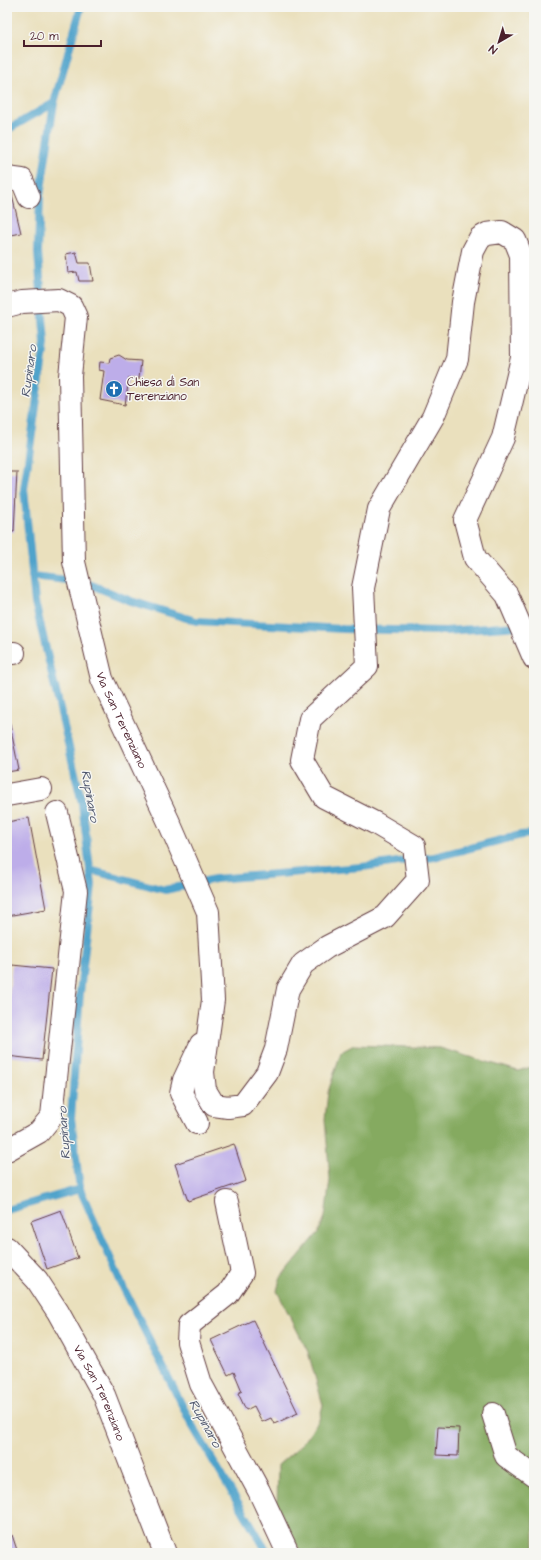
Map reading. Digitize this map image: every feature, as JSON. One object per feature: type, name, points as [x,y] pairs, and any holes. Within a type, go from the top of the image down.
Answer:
[{"type":"street","points":[[7,178],[22,180],[29,197]]},
{"type":"street","name":"Via San Terenziano","points":[[15,304],[59,300],[70,306],[76,317],[70,376],[74,562],[102,679],[168,820],[208,912],[213,1000],[203,1072],[205,1090],[214,1105],[228,1107],[243,1105],[267,1073],[276,1048],[288,989],[303,964],[327,947],[385,917],[418,880],[414,846],[375,823],[324,797],[302,760],[310,719],[367,666],[363,588],[379,508],[433,418],[457,359],[463,302],[473,251],[480,238],[494,232],[502,232],[509,235],[519,247],[521,255],[522,358],[503,438],[465,520],[475,558],[507,595],[534,658]]},
{"type":"street","points":[[7,795],[41,789]]},
{"type":"street","points":[[7,1150],[39,1132],[52,1116],[76,891],[57,813]]},
{"type":"street","points":[[197,1123],[181,1093],[184,1080],[210,1027]]},
{"type":"street","points":[[227,1202],[242,1273],[228,1294],[189,1325],[188,1342],[202,1384],[258,1491],[287,1552]]},
{"type":"street","name":"Via San Terenziano","points":[[7,1248],[37,1280],[58,1312],[104,1395],[165,1553]]},
{"type":"street","points":[[493,1414],[506,1456],[534,1476]]},
{"type":"green space","points":[[354,1045],[440,1048],[518,1071],[534,1066],[534,1553],[301,1553],[277,1506],[278,1465],[301,1445],[319,1420],[323,1405],[308,1352],[277,1291],[280,1279],[318,1233],[325,1217],[330,1180],[325,1119],[328,1092],[341,1052]]},
{"type":"building","points":[[7,187],[10,187],[21,233],[7,236]]},
{"type":"building","points":[[76,252],[79,263],[90,263],[93,281],[79,281],[77,272],[68,273],[66,254]]},
{"type":"building","points":[[7,339],[9,339],[8,397],[7,397]]},
{"type":"building","name":"Chiesa di San Terenziano","points":[[119,355],[127,360],[141,361],[139,379],[129,378],[125,405],[100,400],[104,371],[99,370],[100,362],[109,363],[110,358]]},
{"type":"building","points":[[7,472],[17,472],[14,532],[7,531]]},
{"type":"building","points":[[7,710],[19,770],[7,772]]},
{"type":"building","points":[[29,818],[46,909],[7,916],[7,822]]},
{"type":"building","points":[[12,965],[52,969],[42,1060],[7,1056],[7,1019]]},
{"type":"building","points":[[234,1144],[246,1181],[188,1201],[175,1164]]},
{"type":"building","points":[[61,1210],[78,1258],[47,1269],[31,1221]]},
{"type":"building","points":[[253,1320],[298,1413],[274,1424],[271,1418],[262,1422],[254,1406],[246,1410],[238,1393],[242,1391],[234,1372],[228,1375],[211,1340]]},
{"type":"building","points":[[438,1427],[459,1428],[458,1456],[436,1455]]},
{"type":"building","points":[[12,1535],[18,1553],[7,1553],[7,1536]]},
{"type":"waterway","name":"Rupinaro","points":[[81,7],[54,103],[40,196],[38,252],[45,344],[24,489],[35,602],[82,803],[92,885],[80,993],[71,1118],[80,1189],[123,1287],[192,1425],[268,1553]]},
{"type":"waterway","points":[[7,130],[54,103]]},
{"type":"waterway","points":[[32,576],[84,582],[131,601],[196,621],[343,629],[445,631],[534,625]]},
{"type":"waterway","points":[[90,870],[165,890],[215,879],[362,867],[435,857],[521,835],[534,834]]},
{"type":"waterway","points":[[7,1210],[80,1189]]},
{"type":"place","name":"Chiesa di San Terenziano","points":[[114,389]]}]
